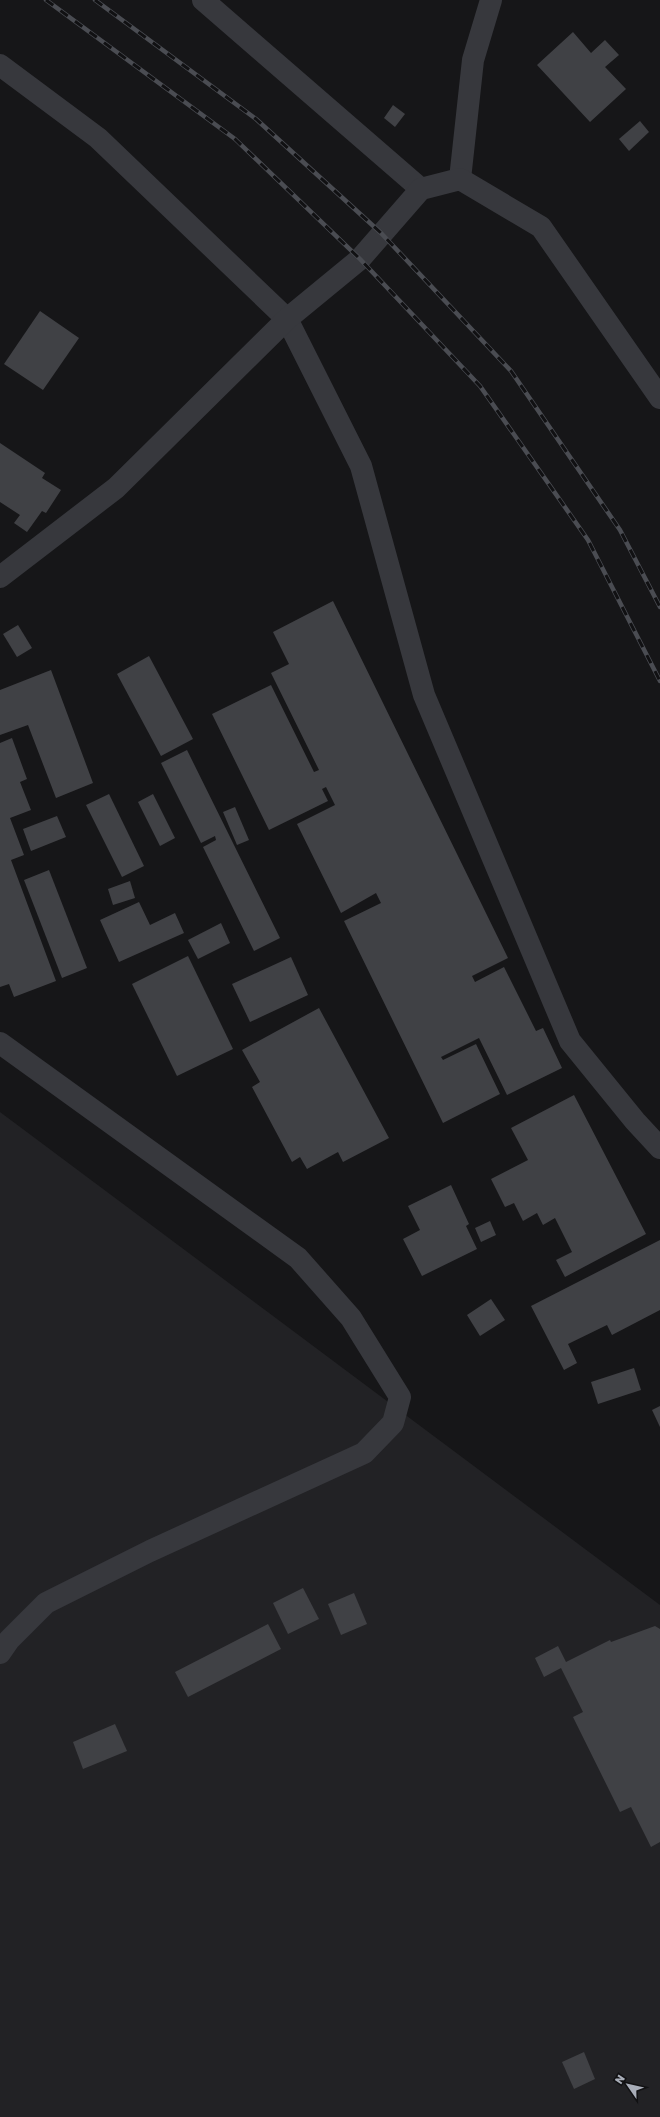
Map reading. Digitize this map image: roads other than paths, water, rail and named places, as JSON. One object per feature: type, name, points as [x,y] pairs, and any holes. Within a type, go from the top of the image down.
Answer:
[{"type":"street","points":[[203,0],[421,189]]},
{"type":"street","points":[[460,179],[472,60],[491,0]]},
{"type":"street","points":[[0,65],[98,138],[287,319],[361,466],[424,695],[570,1041],[634,1121],[660,1148]]},
{"type":"street","points":[[0,577],[116,488],[287,319],[360,259],[421,189],[460,179],[541,227],[651,373],[660,398]]},
{"type":"street","points":[[0,1044],[298,1258],[351,1318],[400,1397],[393,1423],[364,1453],[150,1551],[46,1603],[9,1640],[0,1653]]},
{"type":"railway","points":[[46,0],[235,139],[360,259],[480,386],[588,540],[660,681]]},
{"type":"railway","points":[[95,0],[256,119],[381,233],[511,371],[620,530],[660,607]]}]
